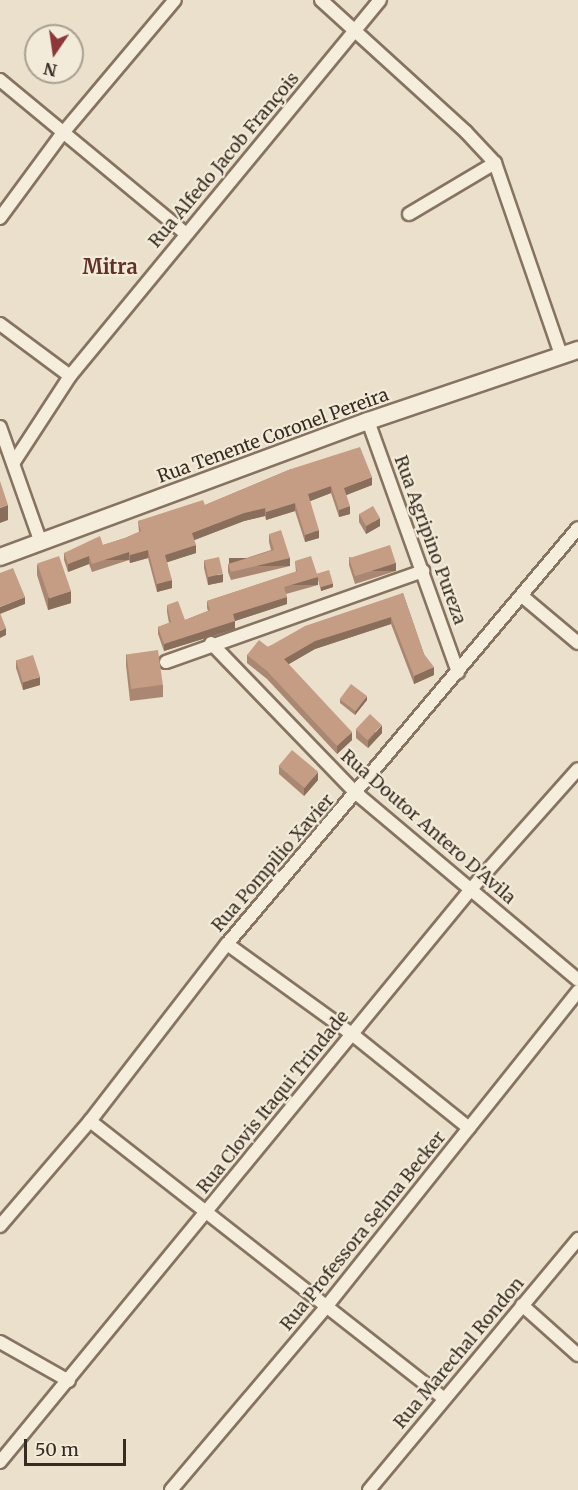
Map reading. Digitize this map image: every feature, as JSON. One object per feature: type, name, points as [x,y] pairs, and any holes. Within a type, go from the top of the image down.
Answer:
[{"type":"main road","name":"Rua Tenente Coronel Pereira","points":[[0,557],[368,421],[578,350]]},
{"type":"street","points":[[0,218],[62,134],[175,0]]},
{"type":"street","points":[[321,0],[466,132],[495,163],[561,355]]},
{"type":"street","name":"Rua Alfedo Jacob François","points":[[14,462],[70,376],[380,0]]},
{"type":"street","points":[[0,80],[62,134],[186,234]]},
{"type":"street","points":[[409,214],[495,163]]},
{"type":"street","points":[[0,324],[70,376]]},
{"type":"street","name":"Rua Agripino Pureza","points":[[368,421],[458,672]]},
{"type":"street","points":[[0,428],[41,543]]},
{"type":"street","name":"Rua Pompilio Xavier","points":[[0,1226],[90,1121],[227,944],[578,528]]},
{"type":"street","points":[[166,662],[211,643],[423,571]]},
{"type":"street","points":[[522,596],[578,644]]},
{"type":"street","name":"Rua Doutor Antero D'Avila","points":[[211,643],[356,793],[472,888],[578,980]]},
{"type":"street","name":"Rua Clovis Itaqui Trindade","points":[[0,1462],[69,1381],[472,888],[578,769]]},
{"type":"street","points":[[227,944],[352,1034],[469,1128]]},
{"type":"street","name":"Rua Professora Selma Becker","points":[[171,1490],[326,1307],[578,991]]},
{"type":"street","points":[[90,1121],[444,1399]]},
{"type":"street","name":"Rua Marechal Rondon","points":[[369,1490],[578,1239]]},
{"type":"street","points":[[522,1305],[578,1355]]},
{"type":"street","points":[[0,1342],[69,1381]]},
{"type":"building","points":[[360,447],[372,477],[344,488],[350,506],[339,510],[331,486],[308,494],[319,530],[305,535],[295,503],[266,512],[265,508],[244,513],[192,533],[196,545],[165,555],[172,580],[157,584],[148,550],[130,555],[129,552],[92,564],[89,556],[68,564],[64,553],[100,536],[103,545],[125,538],[141,531],[138,521],[203,500],[205,505],[291,469]]},
{"type":"building","points":[[0,481],[8,505],[0,508]]},
{"type":"building","points":[[373,506],[380,518],[366,526],[359,514]]},
{"type":"building","points":[[281,530],[290,558],[231,572],[228,564],[274,550],[269,534]]},
{"type":"building","points":[[390,545],[396,563],[355,576],[349,558]]},
{"type":"building","points":[[59,556],[71,591],[49,598],[37,563]]},
{"type":"building","points":[[311,556],[318,577],[284,587],[287,597],[233,614],[235,621],[164,644],[158,627],[171,622],[167,605],[178,601],[185,620],[210,610],[207,601],[297,571],[295,561]]},
{"type":"building","points":[[219,557],[223,574],[208,577],[204,560]]},
{"type":"building","points":[[13,568],[25,597],[0,607],[0,573]]},
{"type":"building","points":[[329,570],[333,583],[321,587],[317,574]]},
{"type":"building","points":[[403,593],[424,654],[434,667],[414,676],[391,617],[315,641],[284,659],[352,732],[337,746],[267,671],[247,655],[259,640],[268,647],[305,626]]},
{"type":"building","points":[[0,613],[6,628],[0,631]]},
{"type":"building","points":[[158,650],[163,685],[131,689],[126,654]]},
{"type":"building","points":[[33,655],[40,677],[23,682],[16,661]]},
{"type":"building","points":[[351,684],[367,696],[356,711],[340,699]]},
{"type":"building","points":[[370,714],[382,725],[367,740],[356,729]]},
{"type":"building","points":[[292,750],[318,772],[305,788],[279,766]]},
{"type":"district","name":"Mitra","points":[[110,266]]}]
